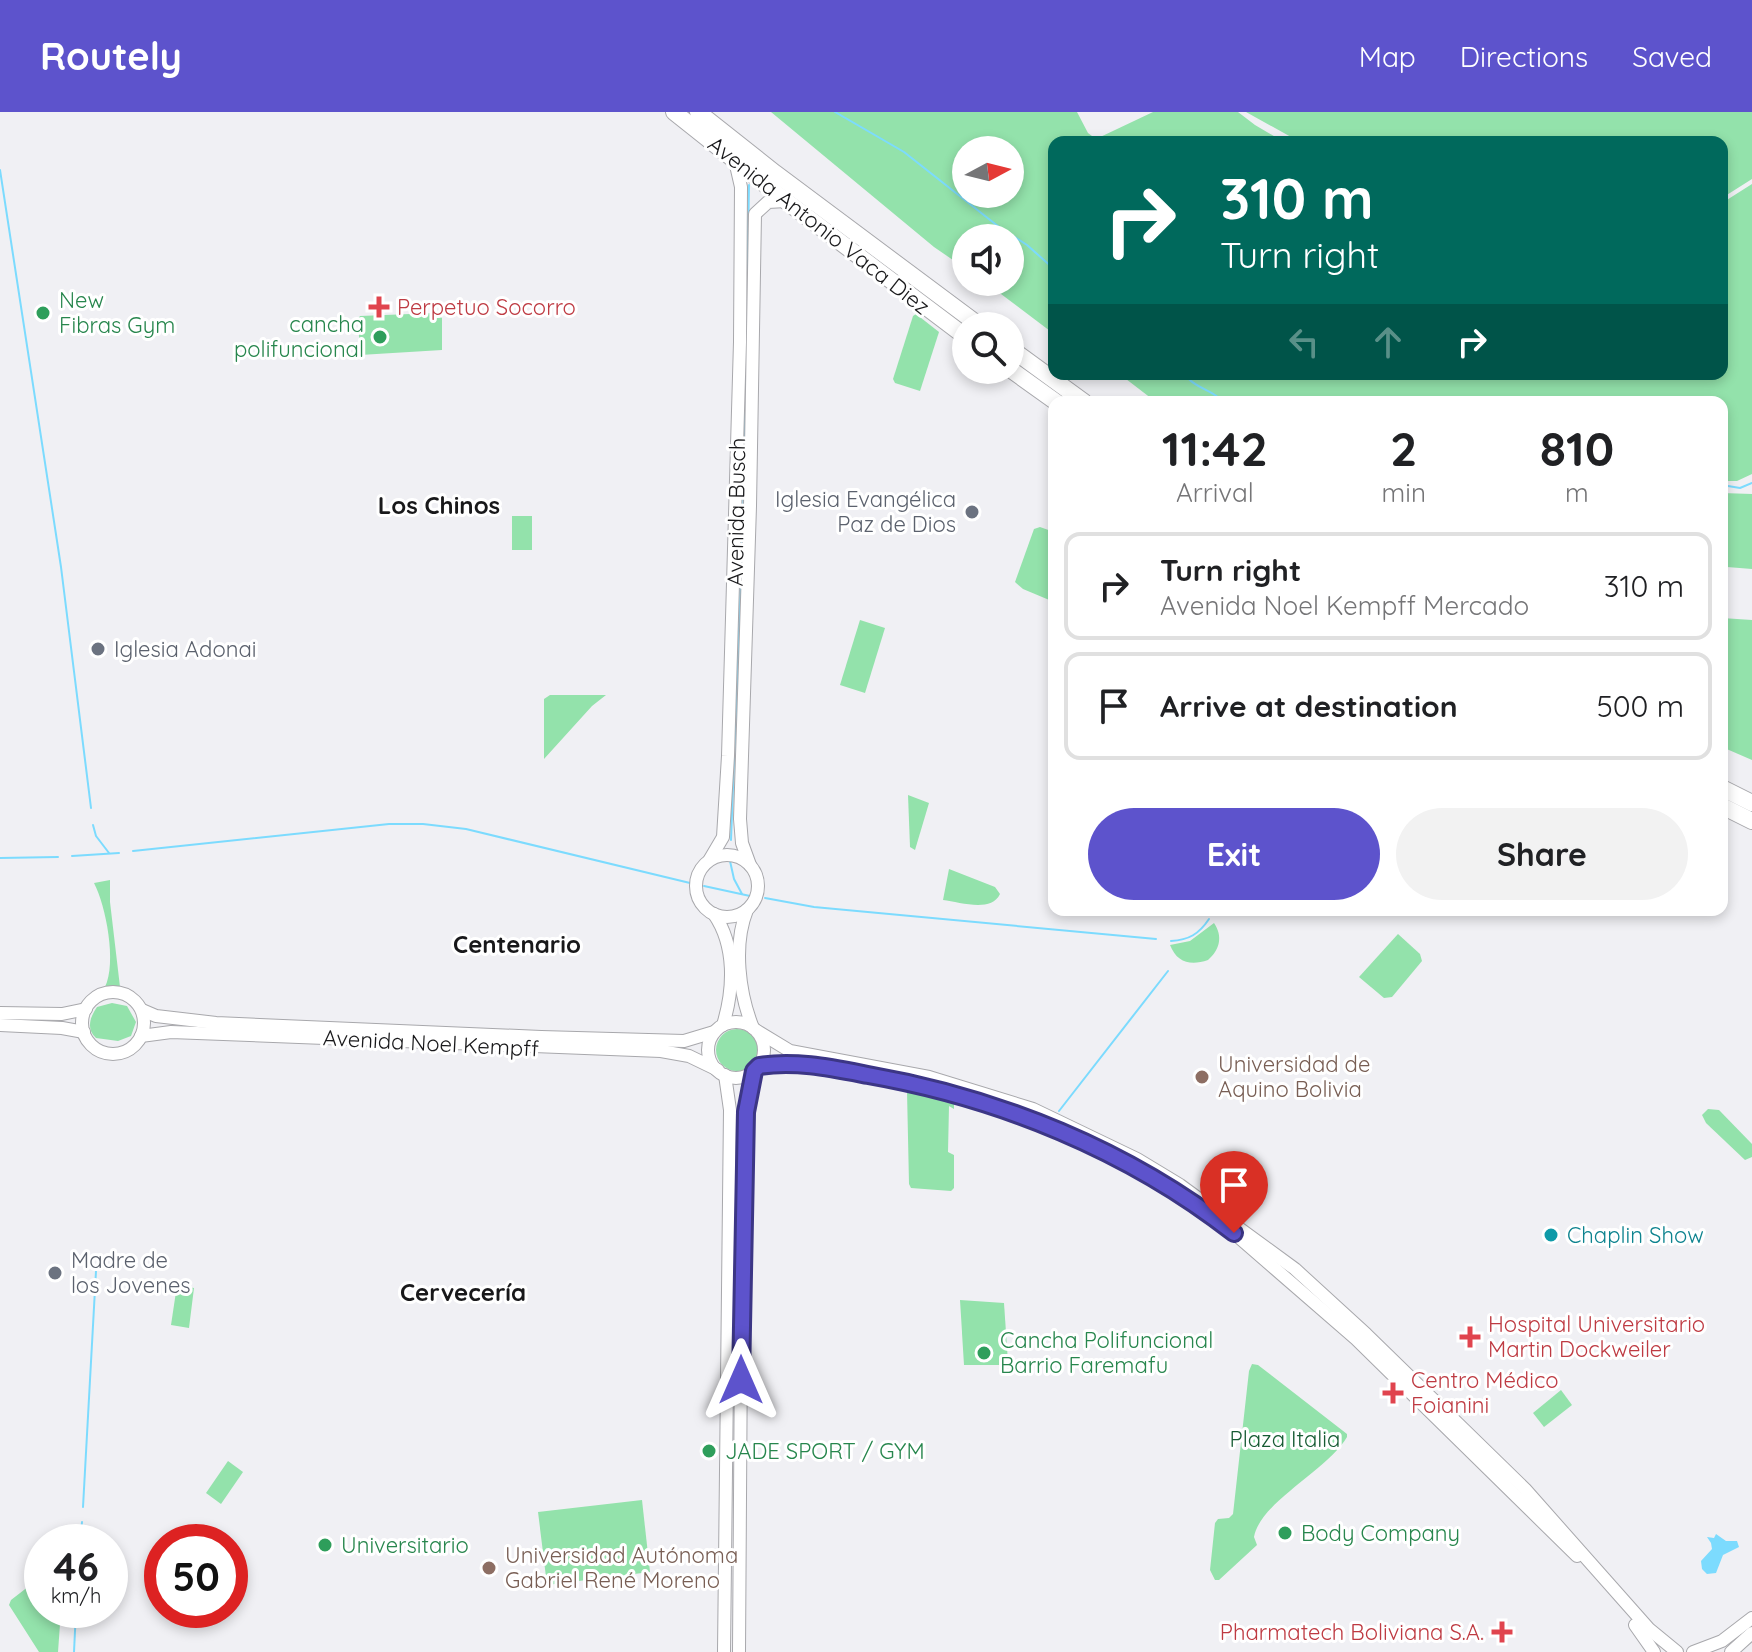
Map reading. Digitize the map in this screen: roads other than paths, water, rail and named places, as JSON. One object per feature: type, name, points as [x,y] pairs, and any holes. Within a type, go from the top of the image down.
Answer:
[{"type":"highway","name":"Avenida Antonio Vaca Diez","points":[[674,112],[832,237],[952,327]]},
{"type":"highway","name":"Avenida Antonio Vaca Diez","points":[[698,112],[961,312]]},
{"type":"highway","points":[[832,237],[873,263],[879,261],[882,255]]},
{"type":"highway","points":[[1024,358],[1048,376]]},
{"type":"highway","points":[[1024,379],[1048,396]]},
{"type":"highway","points":[[1054,380],[1076,396]]},
{"type":"highway","points":[[1728,791],[1752,803]]},
{"type":"highway","points":[[1728,809],[1752,821]]},
{"type":"main road","name":"Avenida Busch","points":[[735,161],[741,187],[746,348],[739,676],[740,819],[742,843],[750,865]]},
{"type":"main road","name":"Avenida Busch","points":[[746,348],[755,214],[768,202],[786,201]]},
{"type":"main road","name":"Avenida Busch","points":[[710,859],[721,842],[725,821],[739,676]]},
{"type":"main road","points":[[724,1652],[728,1211],[736,1194],[747,1099],[764,1052],[744,1001],[740,947],[741,927],[756,896],[757,879],[750,865],[731,855],[710,859],[699,872],[696,889],[702,904],[714,914],[724,934],[730,969],[729,1002],[709,1052],[722,1073],[730,1100],[736,1194],[742,1212],[739,1652]]},
{"type":"main road","points":[[714,914],[732,917],[748,909]]},
{"type":"main road","points":[[111,992],[127,995],[142,1010],[144,1028],[128,1050],[110,1054],[92,1046],[84,1032],[83,1016],[96,997],[111,992]]},
{"type":"main road","points":[[4,1015],[62,1014],[86,1009]]},
{"type":"main road","name":"Avenida Noel Kempff","points":[[142,1010],[172,1019],[453,1043],[677,1053],[722,1073]]},
{"type":"main road","points":[[719,1029],[736,1022],[755,1029],[790,1051],[929,1077],[1025,1111],[1055,1125],[1065,1123],[1137,1159],[1216,1209],[1295,1269],[1447,1413],[1579,1558],[1654,1652]]},
{"type":"main road","points":[[0,1025],[84,1032]]},
{"type":"main road","name":"Avenida Noel Kempff","points":[[332,1033],[401,1031],[684,1041],[719,1029]]},
{"type":"main road","points":[[141,1036],[171,1032],[283,1036],[291,1033],[332,1033]]},
{"type":"main road","points":[[453,1043],[473,1042],[478,1034]]},
{"type":"main road","points":[[500,1046],[506,1038],[525,1036]]},
{"type":"main road","points":[[722,1073],[740,1077],[756,1069],[788,1063],[905,1081],[1025,1111],[1175,1190],[1257,1251],[1285,1269],[1295,1269]]},
{"type":"main road","points":[[848,1071],[870,1069],[917,1078],[929,1077]]},
{"type":"main road","points":[[1073,1138],[1081,1135],[1123,1156],[1137,1159]]},
{"type":"main road","points":[[728,1211],[735,1208],[742,1212]]},
{"type":"main road","points":[[1257,1251],[1556,1521],[1649,1629],[1677,1652]]},
{"type":"main road","points":[[1300,1288],[1307,1287],[1345,1316]]},
{"type":"main road","points":[[1382,1350],[1386,1359],[1409,1382],[1411,1391]]},
{"type":"main road","points":[[1411,1391],[1419,1391],[1440,1411],[1447,1413]]},
{"type":"main road","points":[[724,1552],[740,1552]]},
{"type":"main road","points":[[1693,1652],[1722,1641],[1752,1618]]},
{"type":"main road","points":[[1731,1652],[1752,1633]]},
{"type":"water","points":[[1716,1534],[1726,1541],[1737,1541],[1739,1547],[1723,1555],[1716,1573],[1707,1574],[1702,1569],[1701,1561],[1712,1549],[1707,1537],[1714,1538]]},
{"type":"waterway","points":[[835,112],[904,152],[1048,264]]},
{"type":"waterway","points":[[0,170],[61,567],[91,808]]},
{"type":"waterway","points":[[731,840],[743,527],[749,185]]},
{"type":"waterway","points":[[1190,380],[1216,396]]},
{"type":"waterway","points":[[1728,486],[1740,488],[1752,483]]},
{"type":"waterway","points":[[133,851],[389,824],[423,824],[466,829],[690,883]]},
{"type":"waterway","points":[[93,825],[96,836],[109,853]]},
{"type":"waterway","points":[[72,856],[119,853]]},
{"type":"waterway","points":[[0,858],[58,857]]},
{"type":"waterway","points":[[730,861],[742,894]]},
{"type":"waterway","points":[[704,886],[750,896]]},
{"type":"waterway","points":[[765,898],[814,907],[1156,939]]},
{"type":"waterway","points":[[1171,941],[1193,935],[1209,919]]},
{"type":"waterway","points":[[1059,1111],[1168,971]]},
{"type":"waterway","points":[[83,1507],[96,1271]]},
{"type":"waterway","points":[[74,1652],[75,1628]]},
{"type":"place","name":"Perpetuo Socorro","points":[[379,307]]},
{"type":"place","name":"New Fibras Gym","points":[[43,313]]},
{"type":"place","name":"cancha polifuncional","points":[[380,337]]},
{"type":"place","name":"Iglesia Evangélica Paz de Dios","points":[[972,512]]},
{"type":"place","name":"Iglesia Adonai","points":[[98,649]]},
{"type":"place","name":"Universidad de Aquino Bolivia","points":[[1202,1077]]},
{"type":"place","name":"Chaplin Show","points":[[1551,1235]]},
{"type":"place","name":"Madre de los Jovenes","points":[[55,1273]]},
{"type":"place","name":"Hospital Universitario Martin Dockweiler","points":[[1470,1337]]},
{"type":"place","name":"Cancha Polifuncional Barrio Faremafu","points":[[984,1353]]},
{"type":"place","name":"Centro Médico Foianini","points":[[1393,1393]]},
{"type":"place","name":"JADE SPORT / GYM","points":[[709,1451]]},
{"type":"place","name":"Body Company","points":[[1285,1533]]},
{"type":"place","name":"Universitario","points":[[325,1545]]},
{"type":"place","name":"Universidad Autónoma Gabriel René Moreno","points":[[489,1568]]},
{"type":"place","name":"Pharmatech Boliviana S.A.","points":[[1502,1632]]},
{"type":"district","name":"Los Chinos","points":[[439,505]]},
{"type":"district","name":"Centenario","points":[[517,944]]},
{"type":"district","name":"Cervecería","points":[[463,1292]]},
{"type":"park label","name":"Plaza Italia","points":[[1285,1439]]}]
